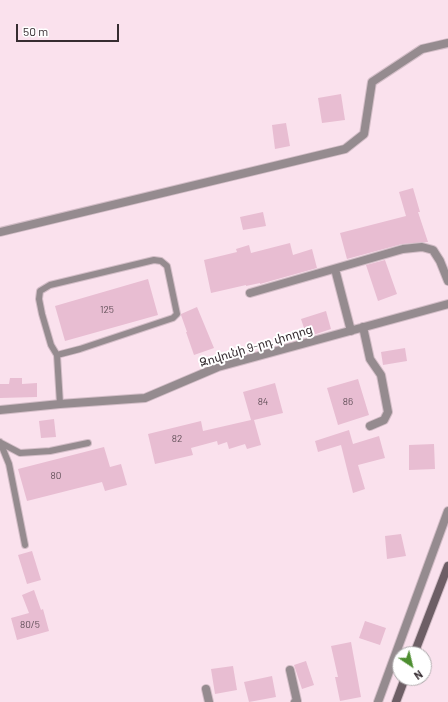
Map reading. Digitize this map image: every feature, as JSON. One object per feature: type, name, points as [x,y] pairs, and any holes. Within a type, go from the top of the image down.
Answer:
[{"type":"street","points":[[0,232],[345,149],[364,134],[372,82],[422,49],[448,43]]},
{"type":"street","points":[[250,293],[403,249],[422,247],[433,250],[440,261],[448,282]]},
{"type":"street","points":[[335,269],[351,331]]},
{"type":"street","name":"Զովունի 9-րդ փողոց","points":[[0,410],[145,398],[218,367],[448,304]]},
{"type":"street","points":[[363,327],[370,359],[382,375],[388,412],[384,420],[370,426]]},
{"type":"street","points":[[378,702],[448,511]]},
{"type":"street","points":[[417,646],[448,566]]},
{"type":"street","points":[[290,670],[297,701],[295,702]]},
{"type":"street","points":[[396,702],[402,686]]},
{"type":"street","points":[[206,689],[209,702]]},
{"type":"lane","points":[[57,355],[80,349],[174,318],[176,314],[167,266],[161,261],[154,260],[50,285],[40,291],[39,299],[42,314],[51,344],[57,355],[60,404]]},
{"type":"lane","points":[[0,443],[20,453],[50,451],[88,443]]},
{"type":"lane","points":[[0,443],[9,464],[25,546]]},
{"type":"building","points":[[341,94],[345,120],[322,123],[318,98]]},
{"type":"building","points":[[286,123],[290,146],[275,149],[272,125]]},
{"type":"building","points":[[413,188],[420,212],[418,212],[428,242],[402,244],[347,259],[340,233],[406,216],[399,192]]},
{"type":"building","points":[[263,212],[266,226],[243,230],[240,217]]},
{"type":"building","points":[[290,243],[293,255],[312,249],[317,268],[260,284],[246,285],[211,293],[204,260],[237,252],[236,249],[249,245],[251,253]]},
{"type":"building","points":[[385,260],[397,294],[378,301],[366,265]]},
{"type":"building","points":[[148,279],[158,315],[65,341],[55,306]]},
{"type":"building","points":[[197,307],[214,348],[194,355],[181,314]]},
{"type":"building","points":[[326,311],[331,329],[307,337],[301,319]]},
{"type":"building","points":[[405,348],[407,361],[383,365],[381,352]]},
{"type":"building","points":[[10,378],[22,378],[22,384],[37,383],[37,397],[0,398],[0,384],[9,384]]},
{"type":"building","points":[[358,379],[369,415],[338,425],[327,388]]},
{"type":"building","points":[[275,383],[283,413],[254,420],[261,445],[247,449],[245,444],[229,449],[227,442],[218,445],[217,441],[191,448],[193,455],[155,464],[148,434],[201,421],[203,431],[251,420],[243,392]]},
{"type":"building","points":[[54,419],[56,437],[41,438],[39,421]]},
{"type":"building","points":[[349,430],[353,444],[379,436],[385,458],[358,465],[365,489],[353,493],[341,445],[318,452],[315,441]]},
{"type":"building","points":[[434,444],[435,469],[409,470],[409,445]]},
{"type":"building","points":[[104,447],[110,467],[121,464],[127,485],[105,491],[102,482],[27,501],[18,469]]},
{"type":"building","points":[[401,534],[406,556],[387,559],[385,536]]},
{"type":"building","points":[[32,551],[41,580],[27,584],[18,555]]},
{"type":"building","points":[[34,590],[41,610],[43,609],[49,631],[17,640],[11,618],[29,613],[22,595]]},
{"type":"building","points":[[365,621],[386,628],[380,645],[359,638]]},
{"type":"building","points":[[351,642],[361,697],[340,701],[335,677],[338,677],[331,646]]},
{"type":"building","points":[[306,661],[314,685],[302,689],[294,665]]},
{"type":"building","points":[[233,666],[237,690],[215,694],[211,669]]},
{"type":"building","points":[[272,676],[276,697],[249,702],[244,682]]}]
